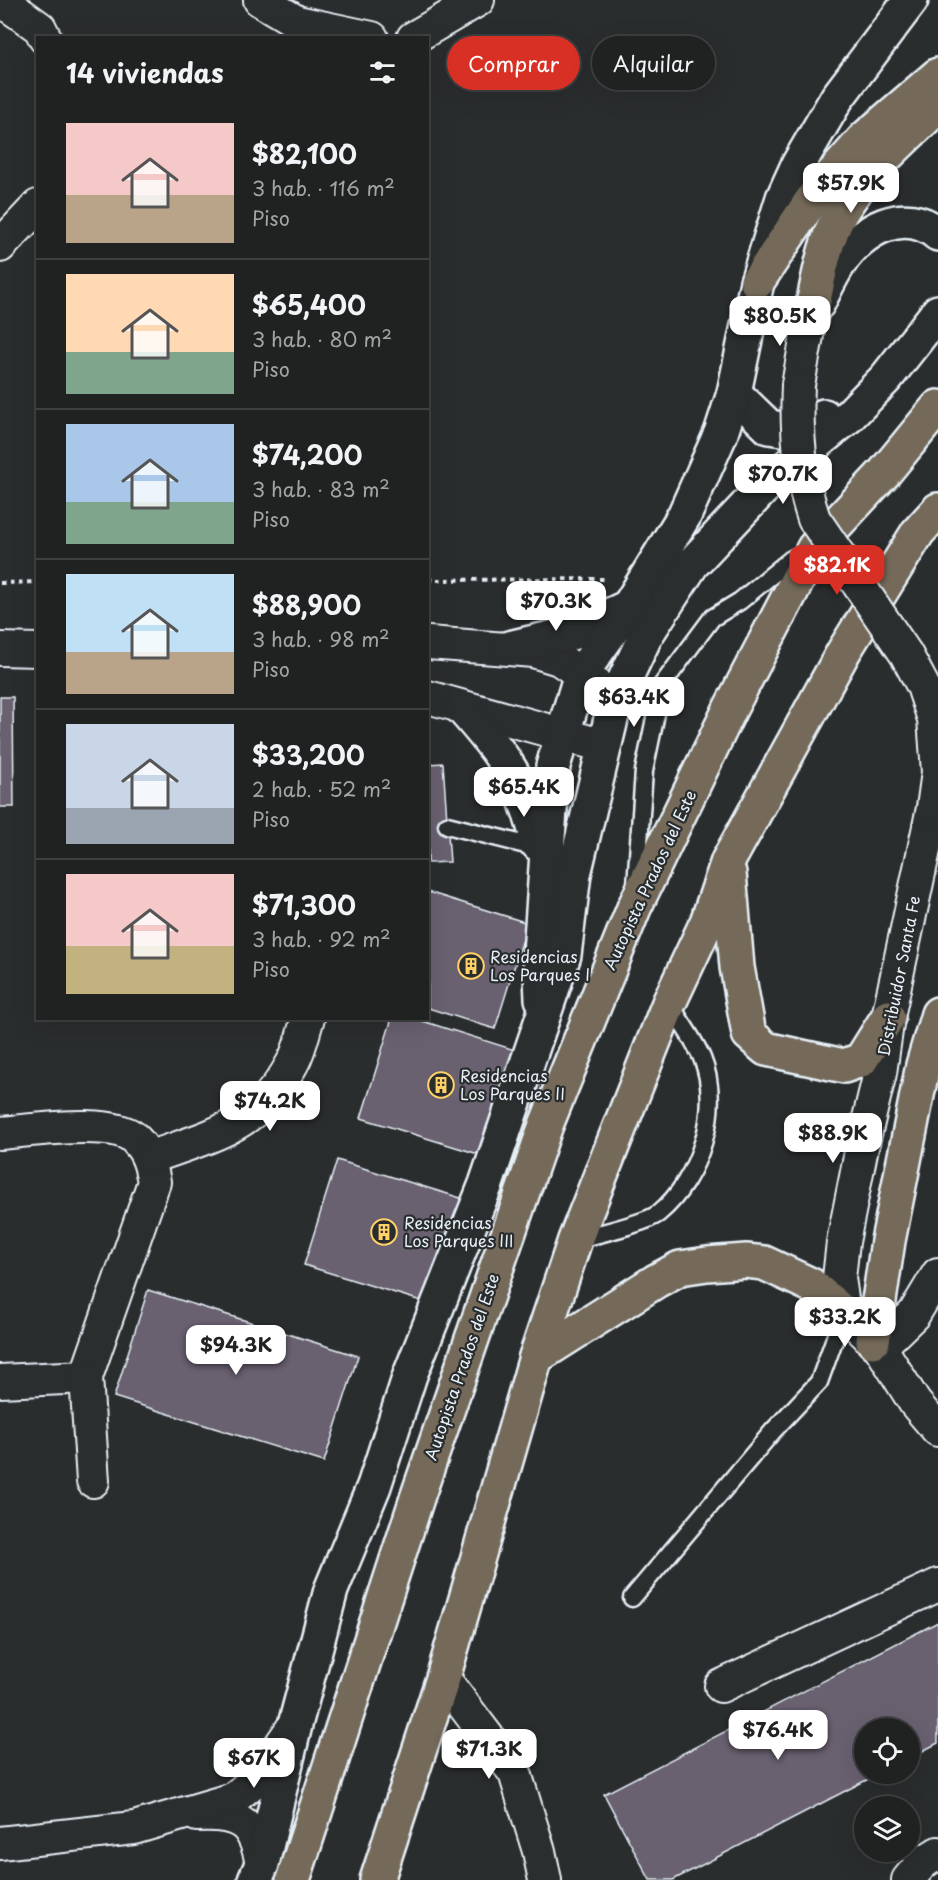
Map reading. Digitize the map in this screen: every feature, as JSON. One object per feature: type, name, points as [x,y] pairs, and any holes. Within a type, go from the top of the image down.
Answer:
[{"type":"highway","points":[[757,282],[817,192],[865,138],[935,87]]},
{"type":"highway","points":[[810,319],[823,262],[841,213],[935,87]]},
{"type":"highway","name":"Autopista Prados del Este","points":[[293,1880],[418,1495],[546,1125],[634,908],[730,709],[814,548],[884,473],[938,406]]},
{"type":"highway","points":[[377,1880],[443,1678],[536,1357],[575,1240],[669,1003],[707,922],[728,861],[844,651],[918,532],[938,510]]},
{"type":"highway","points":[[728,861],[737,967],[749,1034],[766,1049],[844,1066],[861,1060],[888,1017]]},
{"type":"highway","points":[[877,1344],[888,1241],[924,1065],[938,1014]]},
{"type":"highway","points":[[536,1357],[656,1281],[680,1268],[707,1264],[746,1261],[764,1263],[811,1285],[844,1313]]},
{"type":"street","points":[[1,0],[40,28],[44,36]]},
{"type":"street","points":[[260,0],[297,22],[363,36]]},
{"type":"street","points":[[416,36],[478,0]]},
{"type":"street","points":[[542,1016],[540,954],[553,766],[581,674],[637,592],[684,516],[721,433],[734,393],[757,282],[783,198],[816,129],[856,70],[911,0]]},
{"type":"street","points":[[0,246],[36,208]]},
{"type":"street","points":[[810,319],[840,261],[859,240],[868,234],[897,220],[916,222],[938,234]]},
{"type":"street","points":[[259,1872],[331,1590],[374,1486],[410,1375],[486,1184],[564,955],[574,874],[616,698],[652,626],[692,564],[769,482],[849,416],[886,378],[938,312]]},
{"type":"street","name":"Distribuidor Santa Fe","points":[[810,319],[798,385],[797,413],[797,436],[807,499],[814,519],[906,654],[923,686],[934,719],[938,772],[933,808],[888,1017],[880,1073],[843,1242],[839,1278],[844,1313]]},
{"type":"street","points":[[734,393],[769,427],[789,430],[817,421],[886,378]]},
{"type":"street","points":[[510,648],[572,633],[637,592]]},
{"type":"street","points":[[429,643],[510,648],[559,659],[616,698]]},
{"type":"street","points":[[0,649],[36,650]]},
{"type":"street","points":[[429,697],[604,746]]},
{"type":"street","points":[[462,708],[510,766],[527,800],[538,848],[543,912]]},
{"type":"street","points":[[149,1158],[232,1128],[263,1106],[293,1062],[307,1020]]},
{"type":"street","points":[[0,1133],[108,1127],[135,1138],[149,1158],[154,1182],[86,1377],[93,1481]]},
{"type":"street","points":[[877,1344],[914,1314],[938,1275]]},
{"type":"street","points":[[844,1313],[877,1344],[915,1402],[938,1430]]},
{"type":"street","points":[[0,1381],[86,1377]]},
{"type":"street","points":[[721,1686],[938,1585]]},
{"type":"street","points":[[443,1678],[514,1773],[539,1851],[545,1880]]},
{"type":"street","points":[[0,1843],[134,1828],[233,1799],[257,1779],[295,1725]]},
{"type":"street","points":[[181,1816],[226,1815],[247,1823],[258,1843],[259,1872]]},
{"type":"street","points":[[908,1880],[922,1863],[938,1853]]},
{"type":"lane","points":[[634,908],[644,771],[662,685],[712,618],[740,601],[790,560],[814,548]]},
{"type":"lane","points":[[447,825],[538,848]]},
{"type":"lane","points":[[575,1240],[658,1215],[685,1184],[705,1138],[711,1095],[703,1059],[669,1003]]},
{"type":"lane","points":[[632,1598],[773,1431],[819,1382],[844,1313]]},
{"type":"path","points":[[429,580],[637,592]]},
{"type":"path","points":[[0,583],[36,582]]},
{"type":"building","points":[[0,697],[13,697],[14,807],[0,807]]},
{"type":"building","points":[[443,763],[450,862],[429,863],[429,764]]},
{"type":"building","name":"Residencias Los Parques I","points":[[429,892],[528,923],[495,1029],[429,1008]]},
{"type":"building","name":"Residencias Los Parques II","points":[[391,1020],[419,1020],[521,1052],[488,1157],[361,1118]]},
{"type":"building","name":"Residencias Los Parques III","points":[[337,1160],[464,1199],[431,1304],[304,1265]]},
{"type":"building","points":[[148,1290],[358,1356],[324,1462],[114,1397]]},
{"type":"building","points":[[938,1622],[938,1743],[920,1752],[920,1718],[854,1718],[854,1784],[859,1784],[673,1880],[650,1880],[604,1794]]},
{"type":"place","name":"Residencias Los Parques I","points":[[471,966]]},
{"type":"place","name":"Residencias Los Parques II","points":[[441,1085]]},
{"type":"place","name":"Residencias Los Parques III","points":[[384,1232]]}]
